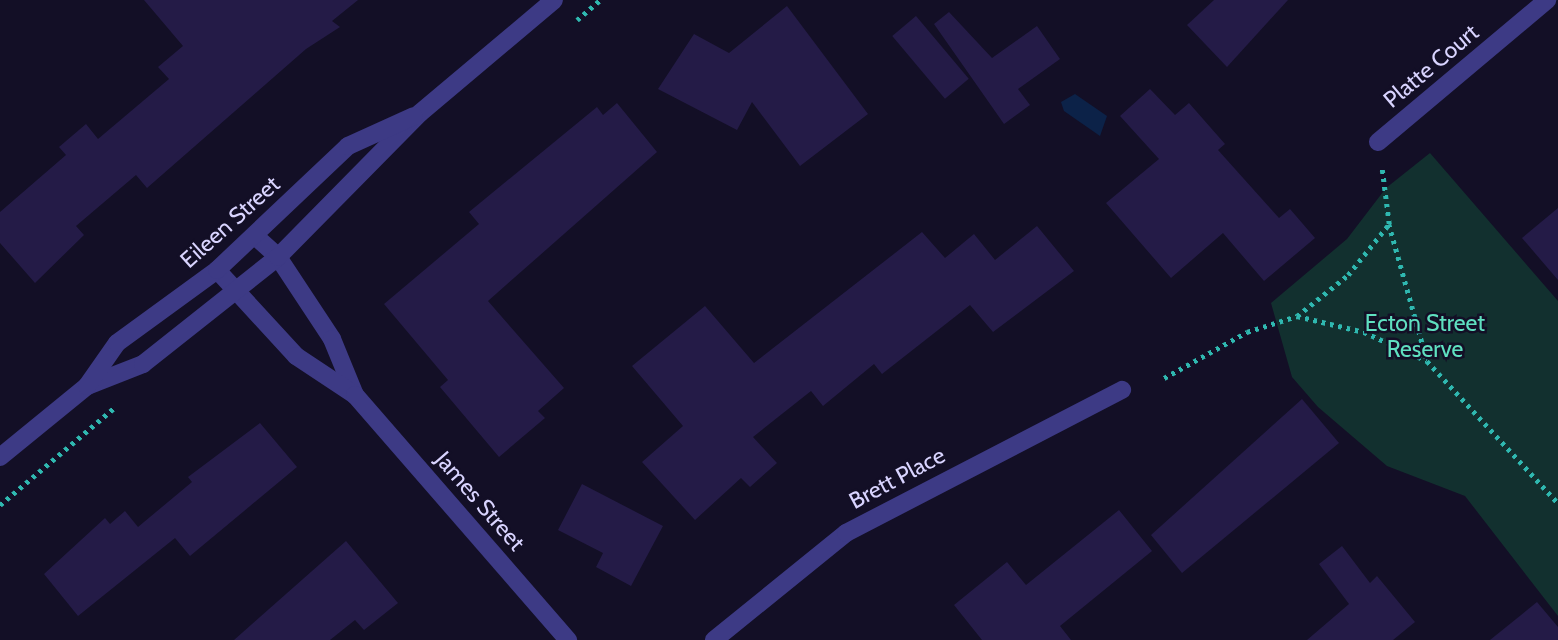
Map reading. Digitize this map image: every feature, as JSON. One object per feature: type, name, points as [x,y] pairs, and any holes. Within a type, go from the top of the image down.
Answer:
[{"type":"street","name":"Eileen Street","points":[[87,386],[143,364],[278,257],[420,113],[554,0]]},
{"type":"street","name":"Platte Court","points":[[1378,142],[1548,0]]},
{"type":"street","name":"Eileen Street","points":[[0,457],[87,386],[117,343],[217,270],[348,146],[420,113]]},
{"type":"street","name":"James Street","points":[[255,236],[278,257],[332,339],[355,394]]},
{"type":"street","name":"James Street","points":[[217,270],[296,356],[355,394],[568,640]]},
{"type":"street","name":"Brett Place","points":[[714,640],[846,533],[1122,390]]},
{"type":"path","points":[[1378,142],[1389,223],[1427,361]]},
{"type":"path","points":[[1164,378],[1247,332],[1297,316],[1348,275],[1389,223]]},
{"type":"path","points":[[1297,316],[1364,332],[1427,361],[1558,503]]},
{"type":"green space","name":"Ecton Street Reserve","points":[[1430,153],[1558,301],[1558,616],[1465,496],[1387,466],[1318,407],[1292,377],[1271,303],[1347,239],[1386,188]]},
{"type":"water","points":[[1075,94],[1107,116],[1100,136],[1064,111],[1061,102]]},
{"type":"building","points":[[144,0],[358,0],[332,21],[340,27],[306,49],[147,188],[136,175],[76,226],[84,235],[35,283],[0,243],[0,212],[66,155],[59,147],[86,124],[98,139],[169,79],[158,67],[183,46]]},
{"type":"building","points":[[1214,0],[1288,0],[1227,67],[1187,25]]},
{"type":"building","points":[[787,6],[868,114],[800,166],[752,102],[737,130],[658,89],[694,34],[729,53]]},
{"type":"building","points":[[949,12],[992,58],[1037,26],[1060,59],[1018,89],[1030,105],[1004,124],[934,24]]},
{"type":"building","points":[[916,16],[969,79],[945,99],[892,36]]},
{"type":"building","points":[[1150,89],[1175,115],[1189,103],[1225,144],[1218,150],[1279,218],[1290,209],[1315,238],[1264,281],[1223,233],[1171,278],[1106,203],[1159,159],[1120,116]]},
{"type":"building","points":[[617,103],[657,152],[488,301],[564,388],[538,411],[545,418],[499,457],[440,387],[448,380],[384,304],[479,224],[469,212],[597,107],[603,115]]},
{"type":"building","points":[[1558,208],[1558,280],[1522,238]]},
{"type":"building","points":[[1037,226],[1074,271],[993,332],[970,305],[882,374],[874,364],[823,406],[811,391],[753,437],[777,463],[750,487],[741,478],[695,520],[642,462],[683,426],[632,366],[705,306],[754,363],[922,232],[945,258],[974,234],[995,260]]},
{"type":"building","points":[[1302,399],[1339,443],[1182,573],[1151,535]]},
{"type":"building","points":[[260,423],[297,467],[190,556],[175,538],[78,616],[44,574],[105,518],[110,524],[125,511],[138,527],[192,482],[188,477]]},
{"type":"building","points":[[582,484],[663,526],[631,586],[596,567],[603,553],[558,530]]},
{"type":"building","points":[[1119,510],[1152,551],[1060,626],[1071,640],[982,640],[954,605],[1007,562],[1026,585]]},
{"type":"building","points":[[346,541],[398,603],[364,630],[355,620],[330,640],[234,640]]},
{"type":"building","points":[[1342,546],[1370,583],[1377,576],[1415,622],[1393,640],[1307,640],[1349,604],[1319,564]]},
{"type":"building","points":[[1537,602],[1558,627],[1558,640],[1490,640]]}]
